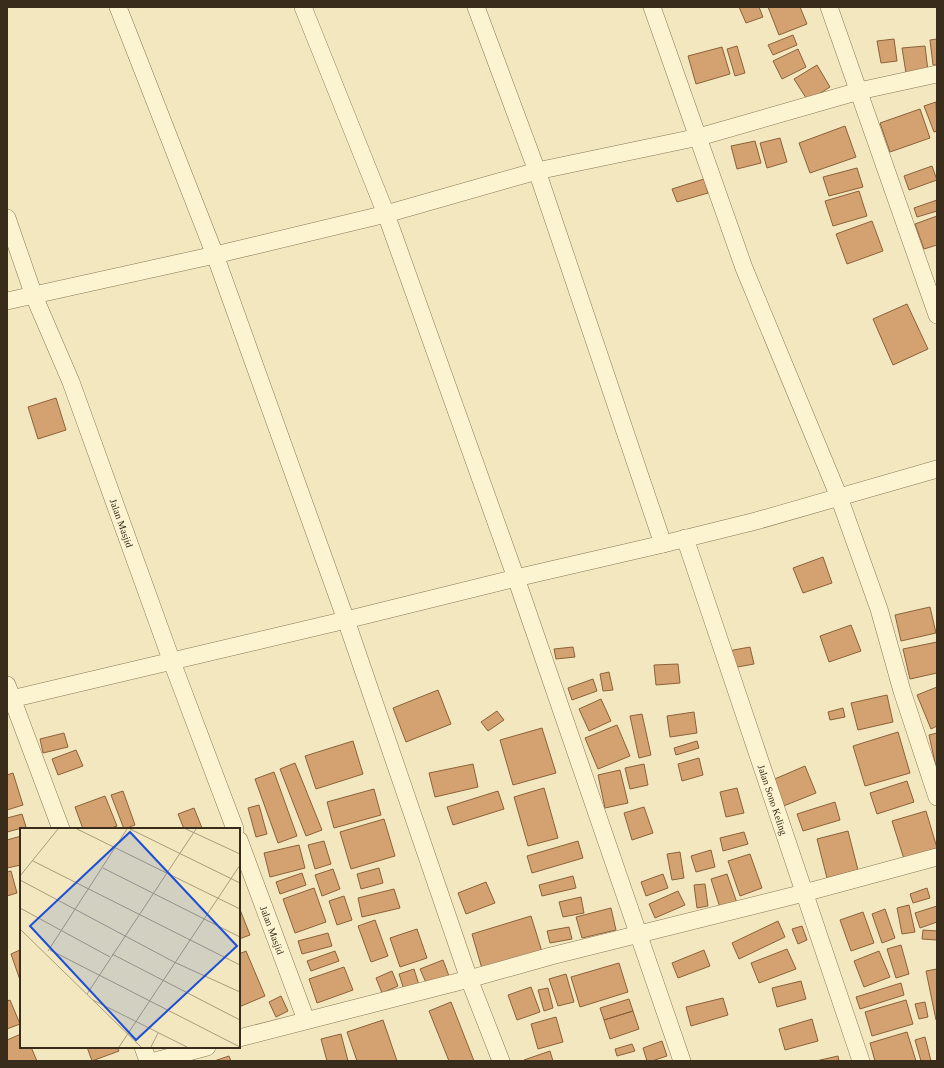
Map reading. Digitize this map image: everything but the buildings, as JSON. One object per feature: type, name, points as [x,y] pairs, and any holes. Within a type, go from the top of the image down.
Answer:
[{"type":"street","points":[[118,7],[215,255],[346,620],[469,979],[501,1061]]},
{"type":"street","points":[[303,7],[386,214],[516,578],[682,1061]]},
{"type":"street","points":[[476,7],[537,171],[663,544]]},
{"type":"street","points":[[652,7],[744,268],[838,497],[879,609],[902,691],[937,797]]},
{"type":"street","points":[[829,7],[937,315]]},
{"type":"street","points":[[7,301],[215,255],[386,214],[537,171],[699,137],[859,91],[937,74]]},
{"type":"street","name":"Jalan Masjid","points":[[7,218],[34,296],[71,382],[172,662],[235,828]]},
{"type":"street","points":[[61,828],[9,694],[172,662],[516,578],[663,544],[756,521],[937,469]]},
{"type":"street","name":"Jalan Sono Keling","points":[[685,538],[861,1061]]},
{"type":"street","name":"Jalan Masjid","points":[[240,843],[306,1020]]},
{"type":"street","points":[[240,1038],[469,979],[639,933],[804,893],[937,857]]},
{"type":"street","points":[[143,1048],[148,1061]]},
{"type":"street","points":[[155,1061],[203,1048]]}]
